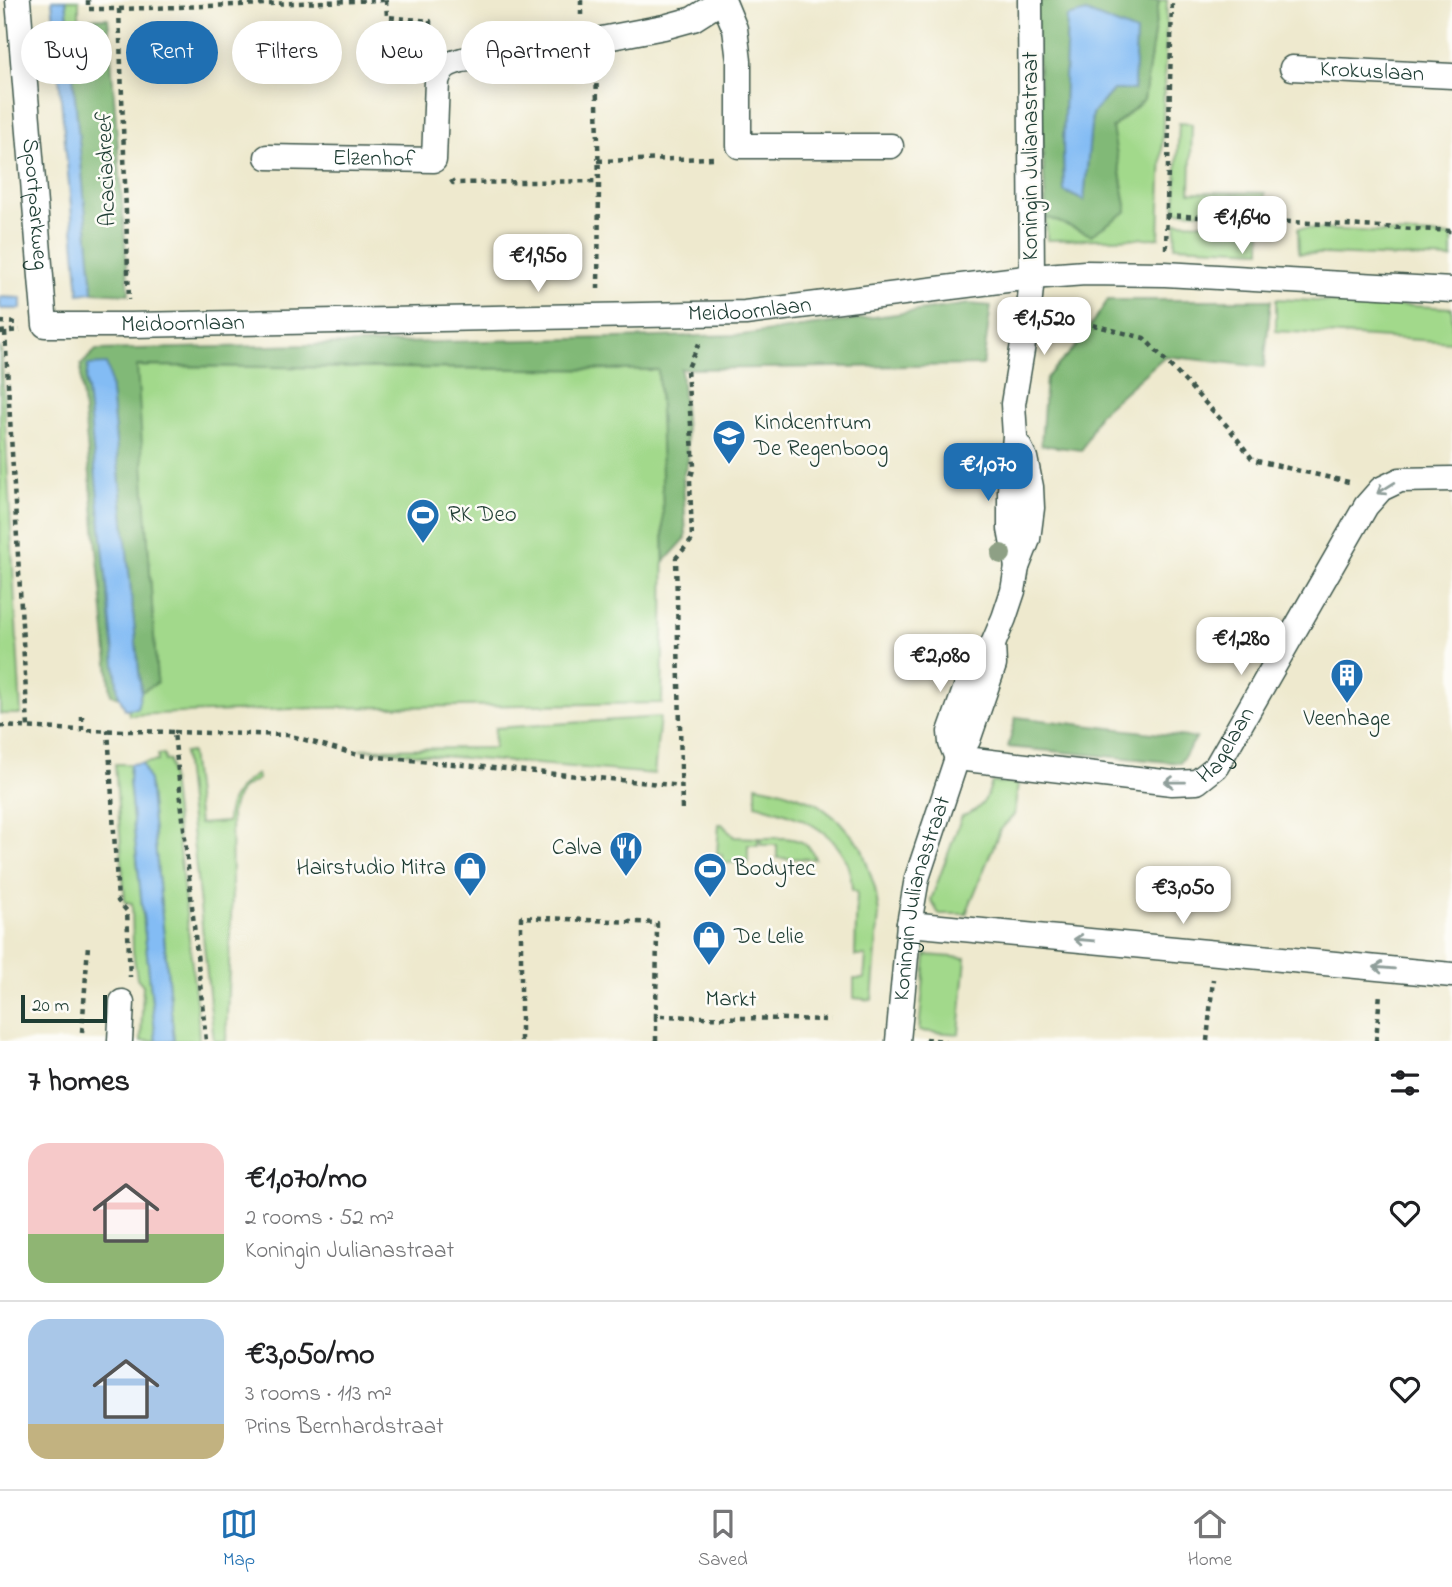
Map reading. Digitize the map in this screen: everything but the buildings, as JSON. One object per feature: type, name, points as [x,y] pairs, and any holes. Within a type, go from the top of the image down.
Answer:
[{"type":"street","name":"Sportparkweg","points":[[18,0],[45,325]]},
{"type":"street","points":[[615,36],[693,19],[723,0],[735,29],[739,61],[739,146],[891,146]]},
{"type":"street","name":"Koningin Julianastraat","points":[[898,1041],[909,924],[918,878],[957,758],[968,740],[994,665],[993,644],[1013,591],[1017,566],[1028,539],[1032,508],[1025,458],[1015,436],[1013,404],[1030,308],[1032,277],[1030,0]]},
{"type":"street","name":"Krokuslaan","points":[[1292,68],[1452,76]]},
{"type":"street","name":"Elzenhof","points":[[268,157],[434,160],[437,84]]},
{"type":"street","name":"Meidoornlaan","points":[[45,325],[131,326],[745,313],[1032,277],[1085,273],[1166,274],[1452,290]]},
{"type":"street","points":[[1381,489],[1400,480],[1452,479]]},
{"type":"street","name":"Hagelaan","points":[[957,758],[1172,783],[1197,782],[1216,766],[1366,506],[1381,489]]},
{"type":"street","points":[[909,924],[1452,975]]},
{"type":"street","points":[[120,1041],[122,1002]]},
{"type":"path","points":[[88,0],[88,9],[385,0],[387,17],[430,21]]},
{"type":"path","points":[[581,0],[581,21]]},
{"type":"path","points":[[1166,274],[1172,0]]},
{"type":"path","name":"Acaciadreef","points":[[119,9],[131,326]]},
{"type":"path","points":[[596,84],[598,316]]},
{"type":"path","points":[[598,161],[733,158],[739,146]]},
{"type":"path","points":[[434,160],[453,183],[599,181]]},
{"type":"path","points":[[1166,215],[1452,231]]},
{"type":"path","points":[[1030,308],[1144,338],[1229,428],[1253,460],[1381,489]]},
{"type":"path","points":[[682,809],[676,558],[692,540],[690,480],[694,466],[687,370],[705,330],[706,314]]},
{"type":"path","points":[[5,332],[28,727]]},
{"type":"path","points":[[82,716],[82,730]]},
{"type":"path","points":[[0,726],[288,734],[358,755],[682,786]]},
{"type":"path","points":[[108,729],[118,901],[128,911],[130,981],[138,991],[122,1002]]},
{"type":"path","points":[[174,732],[206,1041]]},
{"type":"path","points":[[521,1041],[521,917],[657,923],[656,1041]]},
{"type":"path","points":[[82,1032],[88,945]]},
{"type":"path","points":[[1208,1041],[1215,952]]},
{"type":"path","points":[[1376,1041],[1381,968]]},
{"type":"path","name":"Markt","points":[[656,1016],[831,1020]]},
{"type":"green space","points":[[66,0],[79,0],[79,19],[68,19]]},
{"type":"green space","points":[[1035,0],[1159,0],[1144,100],[1112,128],[1127,211],[1091,235],[1046,217]],"holes":[[[1067,17],[1134,89],[1113,90],[1092,114],[1084,201],[1064,191]]]},
{"type":"green space","points":[[1159,0],[1167,0],[1159,238],[1047,240],[1046,217],[1091,235],[1127,211],[1112,128],[1144,100]]},
{"type":"green space","points":[[108,18],[108,21],[68,21]]},
{"type":"green space","points":[[112,71],[129,294],[93,292],[74,84],[112,84]]},
{"type":"green space","points":[[1179,123],[1192,124],[1190,192],[1265,193],[1262,215],[1175,211]]},
{"type":"green space","points":[[1176,222],[1261,225],[1261,250],[1175,246]]},
{"type":"green space","points":[[1298,228],[1452,236],[1452,259],[1299,253]]},
{"type":"green space","points":[[1276,299],[1452,308],[1452,342],[1276,331]]},
{"type":"green space","points":[[1108,300],[1271,300],[1264,367],[1165,356],[1099,414],[1082,450],[1041,445],[1046,378],[1078,344]]},
{"type":"green space","points":[[969,304],[991,306],[983,365],[681,369],[688,460],[683,476],[686,538],[664,562],[658,370],[137,366],[157,683],[141,692],[109,372],[86,380],[120,697],[111,695],[81,380],[81,365],[96,350],[743,335]]},
{"type":"green space","points":[[1,348],[21,714],[0,714]]},
{"type":"green space","name":"RK Deo","points":[[136,366],[658,370],[663,536],[662,703],[318,708],[129,715],[128,708],[137,707],[141,692],[157,683]]},
{"type":"green space","points":[[660,717],[654,774],[359,749],[494,748],[495,728]]},
{"type":"green space","points":[[1016,717],[1196,738],[1180,763],[1008,747]]},
{"type":"green space","points":[[191,752],[199,824],[227,822],[231,800],[235,794],[257,774],[258,779],[243,788],[231,813],[232,892],[226,1041],[214,1041],[184,753]]},
{"type":"green space","points":[[164,754],[165,761],[169,760],[199,1041],[174,1041],[149,781],[142,763],[158,761],[158,755]]},
{"type":"green space","points":[[115,764],[130,764],[129,781],[156,1041],[141,1041],[143,985],[137,978],[133,951],[132,903],[125,902]]},
{"type":"green space","points":[[992,782],[1018,784],[1014,815],[1000,830],[966,914],[939,914],[931,900],[962,816],[982,804]]},
{"type":"green space","points":[[756,785],[780,790],[816,803],[839,821],[861,846],[875,888],[879,913],[872,1000],[854,998],[854,979],[864,979],[866,956],[855,956],[857,892],[852,890],[843,854],[821,830],[791,815],[756,804]]},
{"type":"green space","points":[[719,824],[734,837],[758,838],[758,845],[748,845],[748,862],[722,863],[722,854],[717,854]]},
{"type":"green space","points":[[760,838],[800,841],[815,859],[777,858],[777,845],[761,845]]},
{"type":"green space","points":[[926,955],[966,958],[959,1034],[919,1031]]},
{"type":"water","points":[[52,0],[66,0],[68,21],[54,21]]},
{"type":"water","points":[[1086,12],[1136,32],[1134,90],[1113,90],[1092,114],[1084,201],[1064,191],[1063,148],[1067,17]]},
{"type":"water","points":[[60,84],[74,84],[93,292],[79,294]]},
{"type":"water","points":[[0,297],[21,298],[21,309],[0,309]]},
{"type":"water","points":[[106,364],[109,372],[141,692],[137,708],[125,709],[118,693],[86,380],[88,365]]},
{"type":"water","points":[[142,763],[149,781],[174,1041],[156,1041],[129,781],[130,764]]},
{"type":"place","name":"Kindcentrum De Regenboog","points":[[729,466]]},
{"type":"place","name":"RK Deo","points":[[423,545]]},
{"type":"place","name":"Veenhage","points":[[1347,705]]},
{"type":"place","name":"Calva","points":[[626,878]]},
{"type":"place","name":"Hairstudio Mitra","points":[[470,898]]},
{"type":"place","name":"Bodytec","points":[[710,899]]},
{"type":"place","name":"De Lelie","points":[[709,967]]}]
